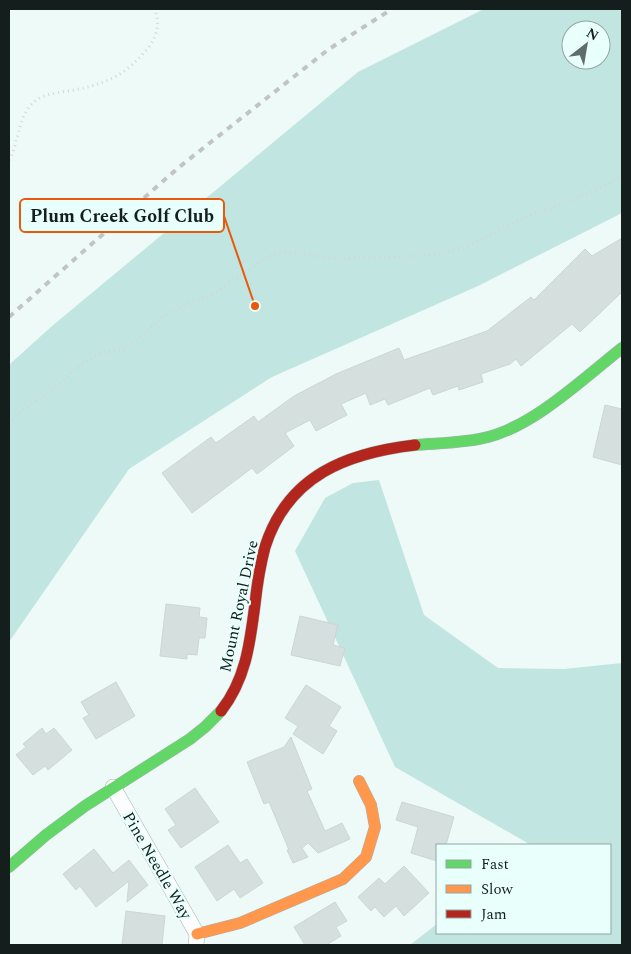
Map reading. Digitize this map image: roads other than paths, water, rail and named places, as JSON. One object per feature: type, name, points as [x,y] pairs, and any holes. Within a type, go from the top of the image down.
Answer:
[{"type":"street","name":"Mount Royal Drive","points":[[9,867],[53,829],[113,787],[197,734],[217,715],[230,698],[247,660],[260,567],[270,534],[287,507],[310,482],[336,464],[369,452],[483,438],[508,430],[540,412],[622,348]]},
{"type":"street","points":[[196,940],[343,879],[366,857],[375,827],[371,805],[358,780]]},
{"type":"street","name":"Pine Needle Way","points":[[113,787],[196,940]]},
{"type":"railway","points":[[9,317],[178,168],[329,49],[392,9]]},
{"type":"place","name":"Plum Creek Golf Club","points":[[255,306]]}]
